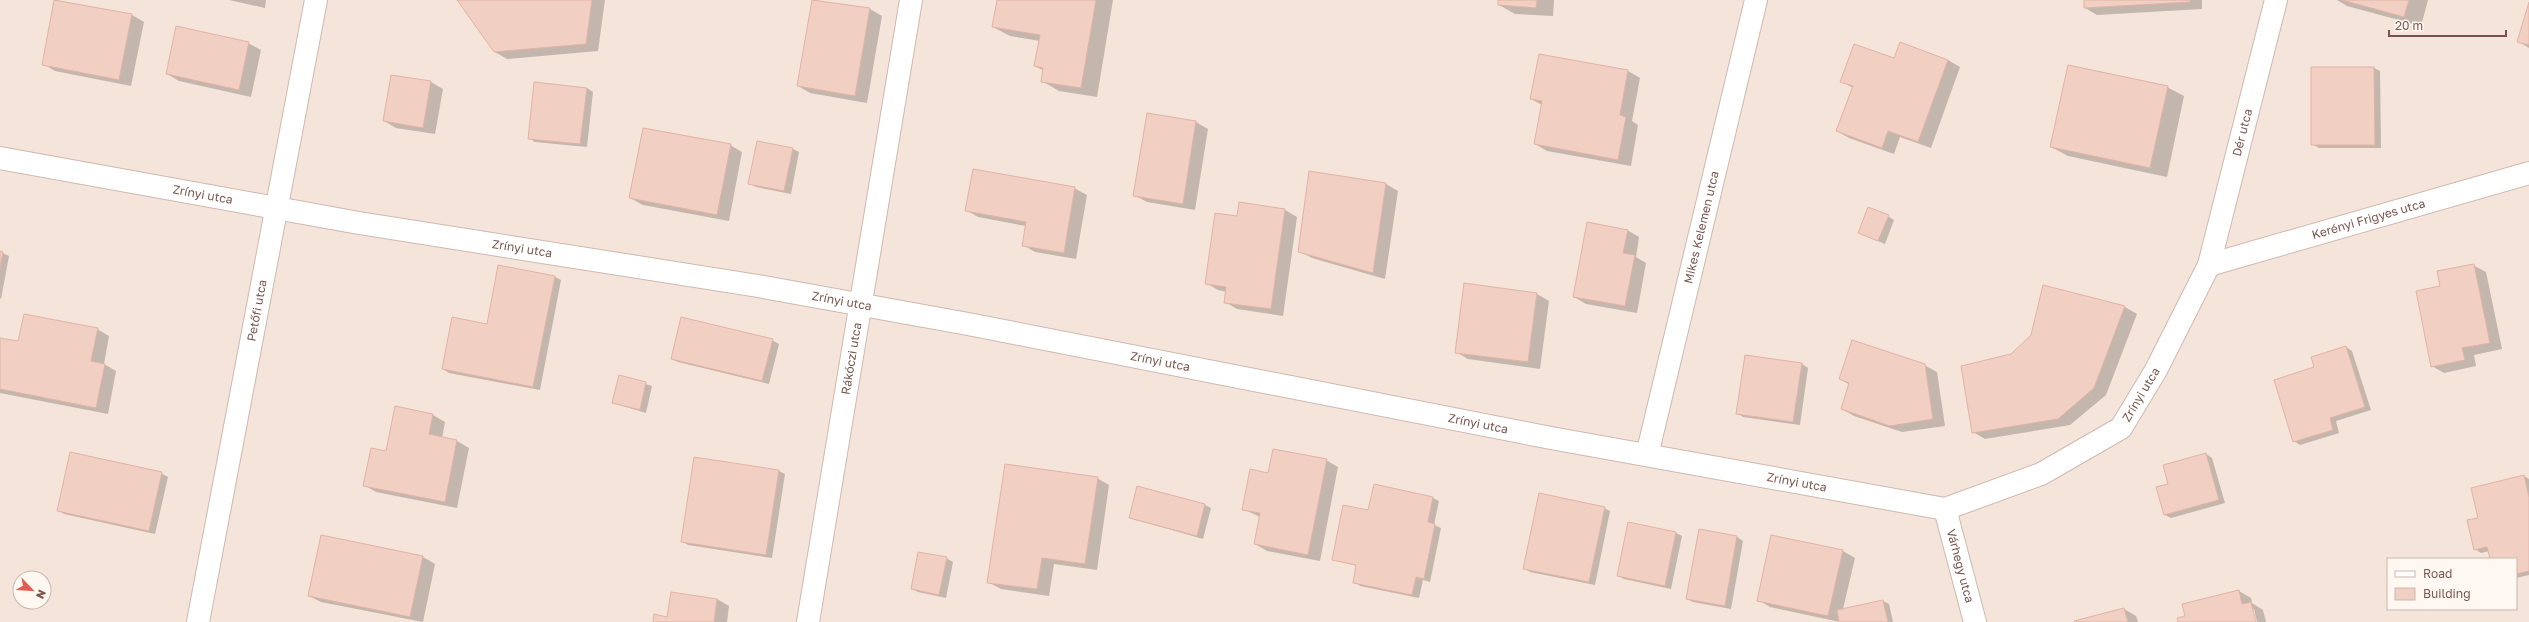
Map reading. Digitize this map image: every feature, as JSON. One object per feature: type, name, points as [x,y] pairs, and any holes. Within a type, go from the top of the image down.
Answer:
[{"type":"street","name":"Petőfi utca","points":[[198,622],[316,0]]},
{"type":"street","name":"Rákóczi utca","points":[[808,622],[911,0]]},
{"type":"street","name":"Mikes Kelemen utca","points":[[1647,455],[1756,0]]},
{"type":"street","name":"Dér utca","points":[[2209,265],[2276,0]]},
{"type":"street","name":"Zrínyi utca","points":[[0,158],[277,208],[719,280],[860,305],[1647,455],[1945,509],[2041,474],[2120,428],[2156,370],[2209,265]]},
{"type":"street","name":"Kerényi Frigyes utca","points":[[2209,265],[2529,173]]},
{"type":"street","name":"Várhegy utca","points":[[1945,509],[1975,622]]},
{"type":"shaded area","points":[[0,0],[2529,0],[2529,622],[0,622]]},
{"type":"building","points":[[54,0],[132,14],[119,80],[42,65]]},
{"type":"building","points":[[457,0],[592,0],[586,44],[494,52]]},
{"type":"building","points":[[812,0],[870,8],[855,96],[797,86]]},
{"type":"building","points":[[997,0],[1096,0],[1081,88],[1041,82],[1043,68],[1034,66],[1040,35],[992,27]]},
{"type":"building","points":[[1498,0],[1537,0],[1536,8],[1498,5]]},
{"type":"building","points":[[2084,0],[2190,0],[2190,2],[2084,8]]},
{"type":"building","points":[[2342,0],[2409,0],[2404,17]]},
{"type":"building","points":[[2529,2],[2529,45],[2517,42]]},
{"type":"building","points":[[176,26],[249,42],[239,90],[166,74]]},
{"type":"building","points":[[1900,42],[1948,60],[1918,142],[1888,131],[1882,148],[1836,131],[1853,86],[1840,82],[1854,44],[1894,58]]},
{"type":"building","points":[[1539,54],[1628,70],[1620,115],[1626,117],[1618,160],[1534,144],[1542,101],[1530,99]]},
{"type":"building","points":[[2068,65],[2168,86],[2150,168],[2050,147]]},
{"type":"building","points":[[2311,67],[2374,67],[2375,145],[2311,145]]},
{"type":"building","points":[[391,75],[431,81],[423,128],[383,121]]},
{"type":"building","points":[[534,82],[587,88],[580,144],[528,139]]},
{"type":"building","points":[[1147,113],[1196,121],[1183,204],[1133,196]]},
{"type":"building","points":[[643,128],[731,144],[717,215],[629,198]]},
{"type":"building","points":[[757,141],[793,148],[784,191],[748,184]]},
{"type":"building","points":[[973,169],[1075,187],[1064,253],[1022,246],[1026,222],[965,211]]},
{"type":"building","points":[[1309,171],[1386,183],[1373,273],[1298,252]]},
{"type":"building","points":[[1239,202],[1285,209],[1271,309],[1224,303],[1226,287],[1205,284],[1215,213],[1237,216]]},
{"type":"building","points":[[1868,207],[1889,215],[1878,241],[1858,233]]},
{"type":"building","points":[[1587,222],[1628,230],[1623,253],[1635,255],[1625,306],[1573,297]]},
{"type":"building","points":[[0,251],[3,252],[0,269]]},
{"type":"building","points":[[2474,264],[2490,343],[2462,348],[2465,360],[2431,367],[2416,291],[2440,286],[2437,271]]},
{"type":"building","points":[[498,265],[555,276],[533,387],[442,369],[452,317],[487,324]]},
{"type":"building","points":[[1464,283],[1537,293],[1528,362],[1455,353]]},
{"type":"building","points":[[2043,285],[2125,306],[2094,388],[2058,419],[1972,433],[1961,366],[2011,354],[2031,335]]},
{"type":"building","points":[[24,314],[98,328],[91,361],[105,364],[96,408],[0,389],[0,338],[18,341]]},
{"type":"building","points":[[681,317],[773,339],[762,381],[671,359]]},
{"type":"building","points":[[1852,340],[1925,364],[1933,419],[1890,426],[1841,409],[1849,383],[1839,379]]},
{"type":"building","points":[[2346,346],[2365,407],[2330,418],[2333,430],[2293,442],[2274,380],[2314,367],[2311,357]]},
{"type":"building","points":[[1745,355],[1802,363],[1793,422],[1736,414]]},
{"type":"building","points":[[619,375],[646,382],[640,410],[612,403]]},
{"type":"building","points":[[395,406],[433,414],[429,434],[457,440],[445,502],[363,486],[371,448],[386,451]]},
{"type":"building","points":[[1273,449],[1327,459],[1308,555],[1254,544],[1260,513],[1242,510],[1250,469],[1268,473]]},
{"type":"building","points":[[70,452],[162,472],[149,531],[57,511]]},
{"type":"building","points":[[2206,453],[2219,500],[2164,515],[2156,487],[2168,484],[2163,465]]},
{"type":"building","points":[[694,457],[779,470],[766,555],[681,542]]},
{"type":"building","points":[[1005,464],[1098,477],[1085,564],[1042,558],[1037,589],[987,583]]},
{"type":"building","points":[[2524,475],[2529,497],[2529,571],[2517,574],[2517,558],[2490,558],[2487,547],[2474,550],[2467,520],[2478,518],[2471,488]]},
{"type":"building","points":[[1374,484],[1433,497],[1428,522],[1435,524],[1424,579],[1416,577],[1412,595],[1353,583],[1356,565],[1332,560],[1343,505],[1368,510]]},
{"type":"building","points":[[1137,486],[1205,504],[1197,536],[1129,518]]},
{"type":"building","points":[[1539,493],[1605,507],[1589,582],[1523,569]]},
{"type":"building","points":[[1628,522],[1676,532],[1665,586],[1617,576]]},
{"type":"building","points":[[1699,529],[1737,536],[1725,606],[1686,599]]},
{"type":"building","points":[[321,535],[423,556],[410,617],[308,596]]},
{"type":"building","points":[[1771,535],[1843,550],[1828,616],[1757,601]]},
{"type":"building","points":[[918,552],[947,557],[939,595],[911,589]]},
{"type":"building","points":[[2239,590],[2242,604],[2251,602],[2256,622],[2178,622],[2177,618],[2185,616],[2182,604]]},
{"type":"building","points":[[671,592],[717,599],[714,622],[653,622],[654,614],[667,617]]},
{"type":"building","points":[[1883,600],[1888,622],[1839,622],[1837,610]]},
{"type":"building","points":[[2124,608],[2128,622],[2074,621]]}]
